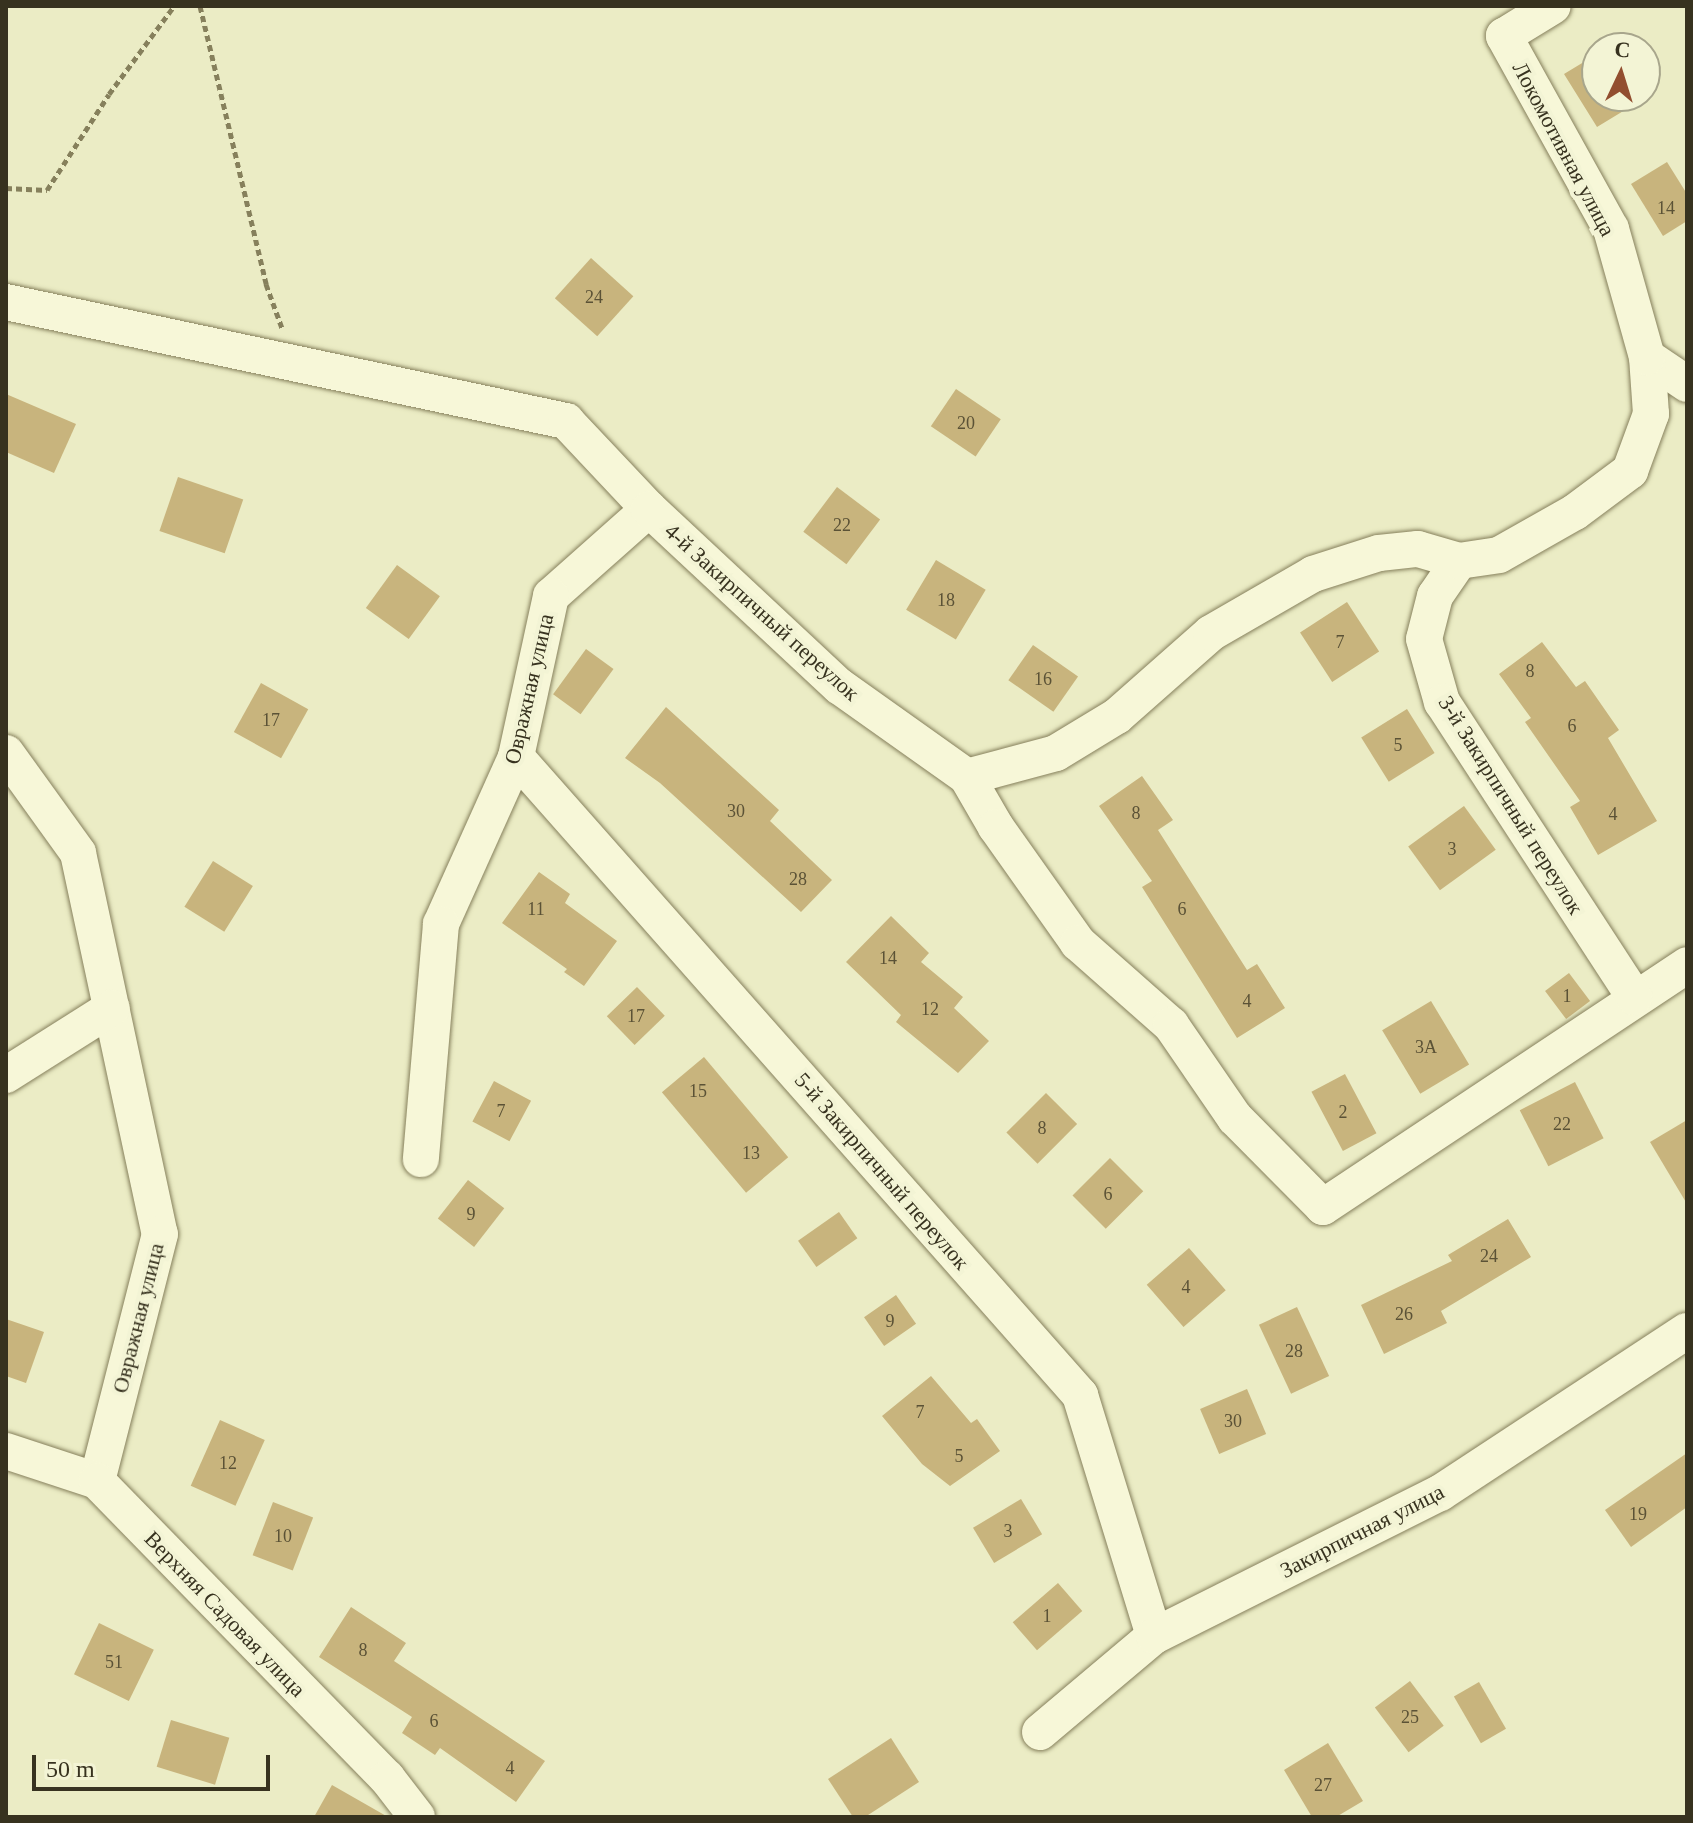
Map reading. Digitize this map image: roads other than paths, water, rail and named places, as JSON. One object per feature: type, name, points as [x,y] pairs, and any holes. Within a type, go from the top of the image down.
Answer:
[{"type":"street","name":"Локомотивная улица","points":[[967,777],[1056,753],[1117,716],[1211,633],[1313,574],[1379,553],[1418,549],[1459,561],[1499,555],[1575,512],[1630,471],[1651,414],[1647,357],[1611,229],[1504,36],[1553,6]]},
{"type":"street","points":[[6,302],[566,421],[649,509]]},
{"type":"street","points":[[1647,357],[1687,384]]},
{"type":"street","name":"Овражная улица","points":[[421,1159],[441,924],[516,757],[551,596],[649,509]]},
{"type":"street","name":"4-й Закирпичный переулок","points":[[649,509],[839,686],[967,777],[996,827],[1078,943],[1171,1025],[1235,1118],[1323,1207],[1634,997]]},
{"type":"street","name":"3-й Закирпичный переулок","points":[[1459,561],[1435,596],[1424,639],[1442,702],[1634,997]]},
{"type":"street","name":"Овражная улица","points":[[6,753],[78,853],[160,1234],[97,1481]]},
{"type":"street","name":"5-й Закирпичный переулок","points":[[516,757],[1080,1395],[1154,1636]]},
{"type":"street","points":[[1634,997],[1687,965]]},
{"type":"street","points":[[6,1075],[112,1008]]},
{"type":"street","name":"Закирпичная улица","points":[[1040,1732],[1154,1636],[1440,1493],[1687,1331]]},
{"type":"street","name":"Верхняя Садовая улица","points":[[6,1451],[97,1481],[387,1778],[417,1817]]}]
